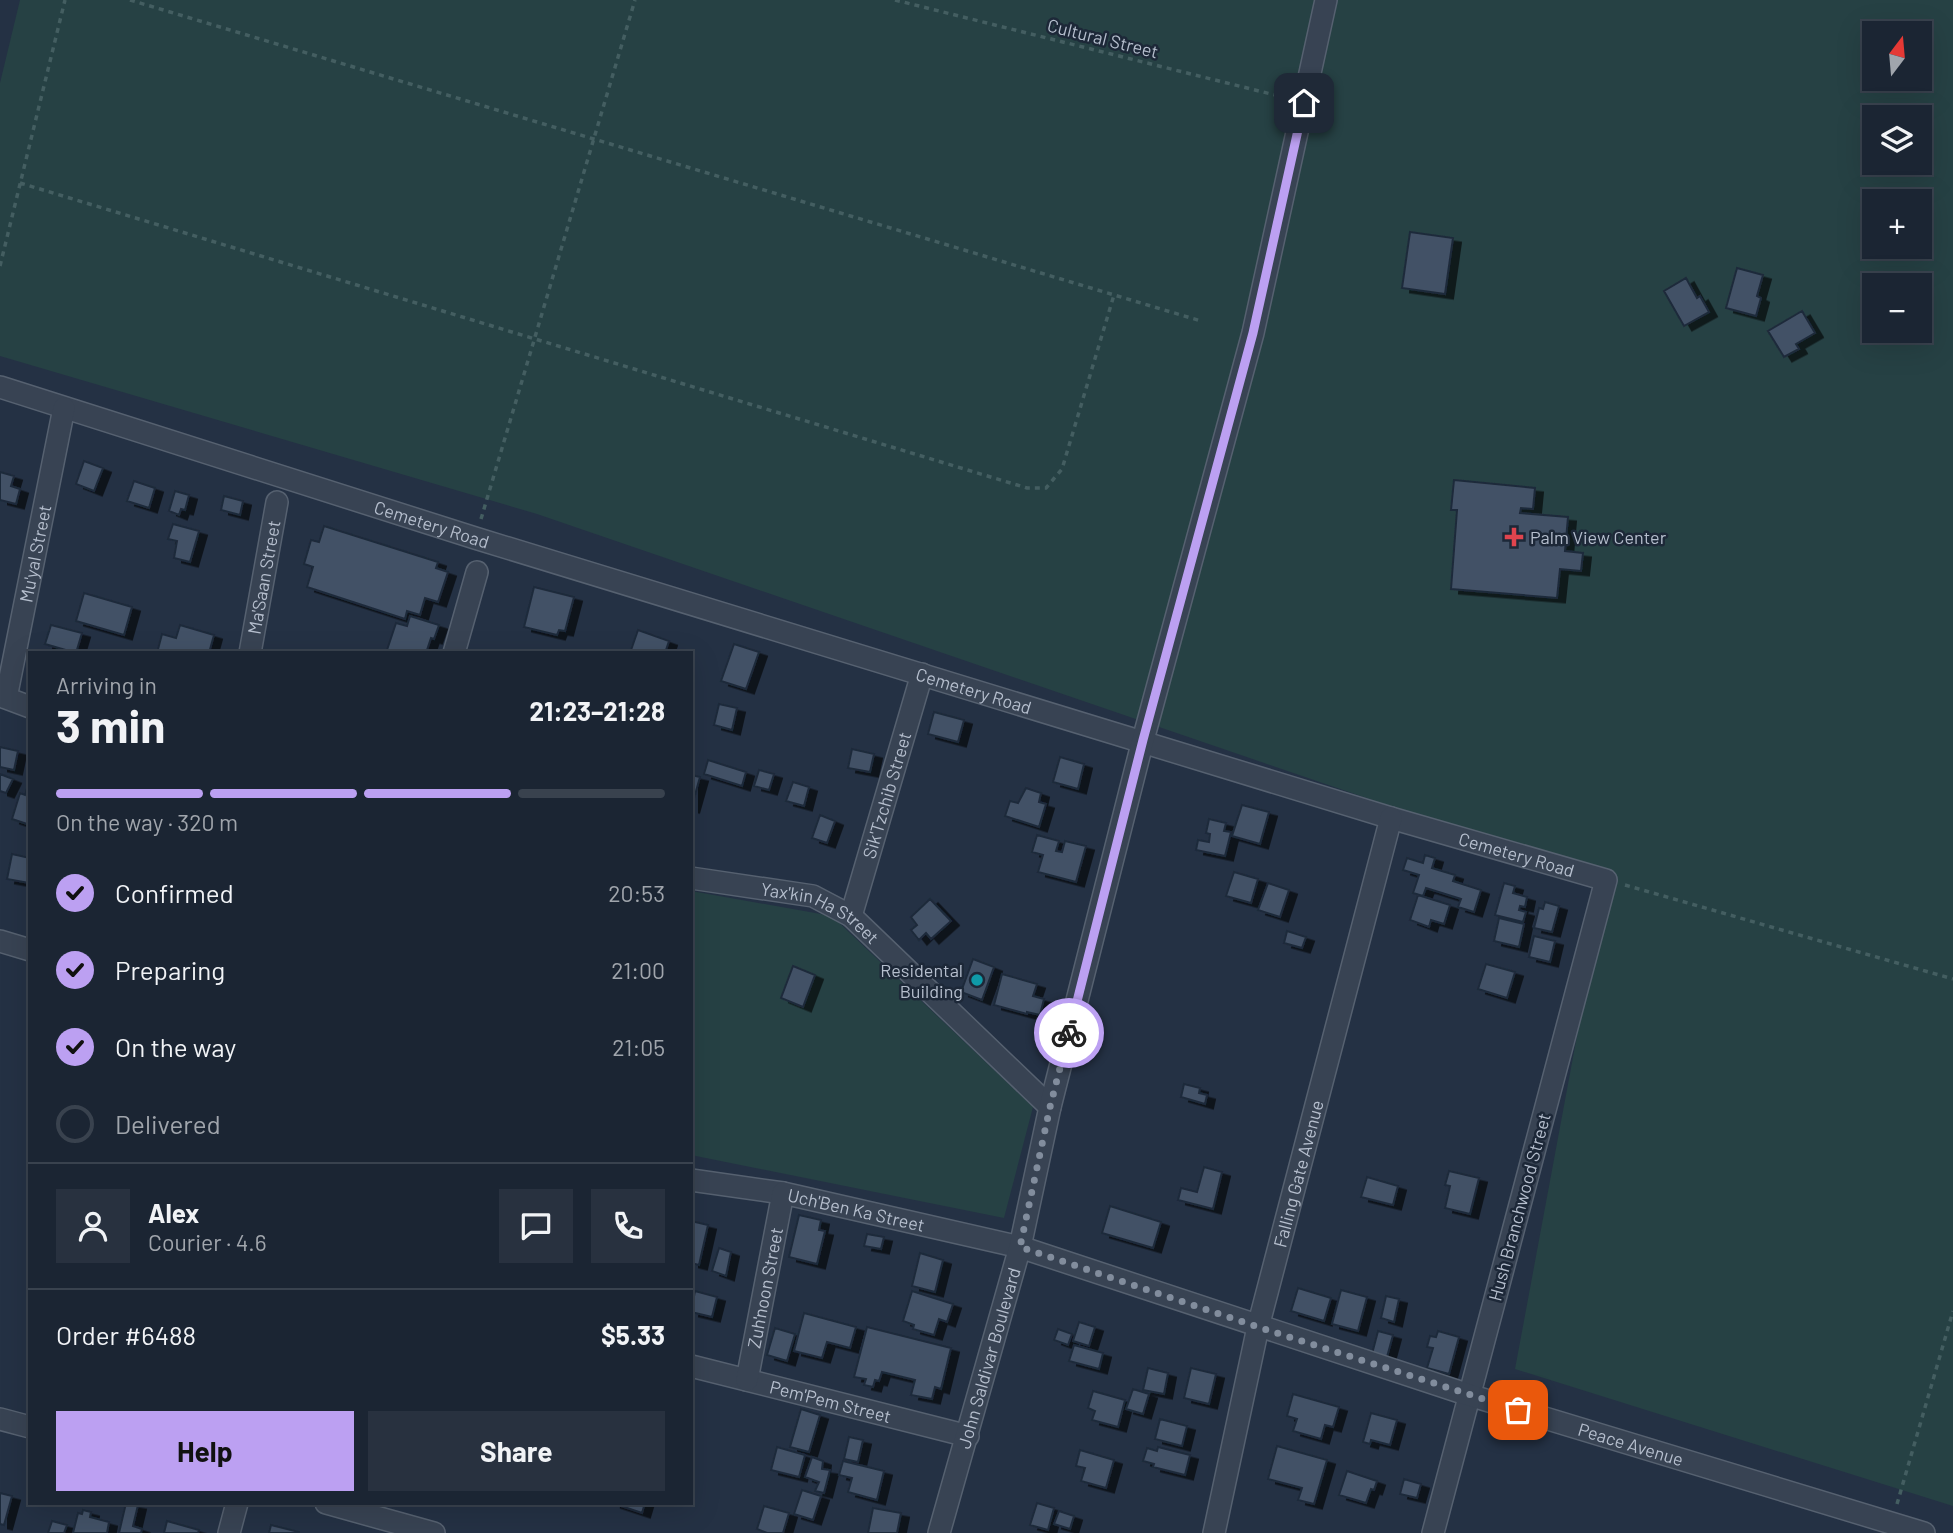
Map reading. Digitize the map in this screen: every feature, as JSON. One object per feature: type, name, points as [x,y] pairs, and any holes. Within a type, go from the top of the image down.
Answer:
[{"type":"street","name":"John Saldivar Boulevard","points":[[939,1533],[1020,1247],[1050,1107],[1143,740],[1253,333],[1326,0]]},
{"type":"street","name":"Cemetery Road","points":[[0,387],[475,538],[1391,818],[1606,880]]},
{"type":"street","name":"Mu'yal Street","points":[[28,706],[6,698],[64,408]]},
{"type":"street","name":"Ma'Saan Street","points":[[250,651],[277,502]]},
{"type":"street","points":[[455,651],[477,572]]},
{"type":"street","name":"Sik'Tzchib Street","points":[[851,916],[922,674]]},
{"type":"street","name":"Falling Gate Avenue","points":[[1213,1533],[1258,1327],[1391,818]]},
{"type":"street","name":"Yax'kin Ha Street","points":[[693,878],[813,896],[851,916],[1050,1107]]},
{"type":"street","name":"Hush Branchwood Street","points":[[1433,1533],[1606,880]]},
{"type":"street","points":[[0,941],[28,949]]},
{"type":"street","name":"Uch'Ben Ka Street","points":[[693,1180],[783,1193],[1020,1247]]},
{"type":"street","name":"Zuh'noon Street","points":[[747,1380],[783,1193]]},
{"type":"street","name":"Peace Avenue","points":[[1020,1247],[1469,1395],[1924,1533]]},
{"type":"street","name":"Pem'Pem Street","points":[[693,1366],[968,1436]]},
{"type":"street","points":[[0,1419],[28,1426]]},
{"type":"street","points":[[229,1533],[236,1505]]},
{"type":"street","points":[[333,1505],[434,1533]]},
{"type":"path","points":[[0,266],[65,0]]},
{"type":"path","points":[[130,0],[1201,321]]},
{"type":"path","points":[[475,538],[635,0]]},
{"type":"path","name":"Cultural Street","points":[[895,0],[1304,103]]},
{"type":"path","points":[[20,183],[1027,488],[1046,488],[1062,470],[1114,295]]},
{"type":"path","points":[[1606,880],[1953,979]]},
{"type":"path","points":[[1892,1523],[1953,1311]]},
{"type":"green space","points":[[20,0],[1953,0],[1953,1506],[1515,1369],[1606,880],[537,514],[0,356],[0,83]]},
{"type":"green space","points":[[693,891],[832,916],[1033,1107],[1004,1218],[693,1155]]},
{"type":"building","points":[[1410,232],[1453,238],[1445,294],[1402,288]]},
{"type":"building","points":[[1737,268],[1763,275],[1757,296],[1761,298],[1756,316],[1726,308]]},
{"type":"building","points":[[1686,278],[1709,312],[1684,326],[1664,291]]},
{"type":"building","points":[[1802,311],[1815,333],[1796,344],[1799,349],[1784,357],[1768,331]]},
{"type":"building","points":[[84,461],[103,468],[94,491],[76,484]]},
{"type":"building","points":[[0,472],[14,476],[11,486],[20,489],[16,504],[0,500]]},
{"type":"building","points":[[1454,480],[1535,488],[1533,509],[1521,508],[1520,513],[1568,517],[1565,551],[1583,553],[1581,571],[1560,569],[1557,598],[1451,589],[1457,510],[1451,510]]},
{"type":"building","points":[[134,481],[155,488],[149,508],[127,501]]},
{"type":"building","points":[[175,491],[189,495],[185,510],[181,509],[179,515],[169,511]]},
{"type":"building","points":[[224,496],[243,501],[240,515],[221,510]]},
{"type":"building","points":[[173,524],[199,531],[190,562],[174,558],[177,541],[168,539]]},
{"type":"building","points":[[324,526],[438,562],[436,568],[448,572],[438,602],[425,598],[420,615],[407,611],[405,619],[307,587],[313,567],[304,564],[311,540],[319,542]]},
{"type":"building","points":[[534,587],[574,597],[565,631],[559,630],[557,635],[524,627]]},
{"type":"building","points":[[84,593],[132,607],[124,635],[76,621]]},
{"type":"building","points":[[410,616],[439,625],[427,651],[387,651],[396,623],[407,626]]},
{"type":"building","points":[[51,625],[82,633],[77,651],[45,644]]},
{"type":"building","points":[[180,625],[214,635],[210,651],[158,651],[162,634],[176,638]]},
{"type":"building","points":[[638,630],[669,641],[666,651],[631,651]]},
{"type":"building","points":[[734,644],[759,652],[746,689],[721,681]]},
{"type":"building","points":[[719,704],[737,708],[732,730],[714,725]]},
{"type":"building","points":[[934,712],[964,720],[958,742],[928,734]]},
{"type":"building","points":[[0,747],[18,751],[14,770],[0,767]]},
{"type":"building","points":[[852,749],[874,754],[870,772],[848,768]]},
{"type":"building","points":[[1060,757],[1084,764],[1078,789],[1053,782]]},
{"type":"building","points":[[708,760],[746,772],[742,786],[704,774]]},
{"type":"building","points":[[759,770],[774,774],[769,790],[754,786]]},
{"type":"building","points":[[0,774],[13,779],[6,793],[0,791]]},
{"type":"building","points":[[693,775],[700,777],[693,802]]},
{"type":"building","points":[[793,782],[809,787],[804,806],[786,801]]},
{"type":"building","points":[[28,785],[28,824],[12,819],[20,793],[25,795]]},
{"type":"building","points":[[1026,788],[1041,793],[1039,802],[1046,804],[1039,827],[1005,816],[1010,801],[1018,803]]},
{"type":"building","points":[[1242,805],[1269,812],[1260,844],[1232,836]]},
{"type":"building","points":[[820,815],[835,821],[827,843],[812,838]]},
{"type":"building","points":[[1209,819],[1226,823],[1224,831],[1231,832],[1225,856],[1196,850],[1198,840],[1209,842],[1210,834],[1206,833]]},
{"type":"building","points":[[1037,835],[1059,841],[1056,851],[1062,852],[1065,841],[1086,846],[1076,882],[1038,872],[1043,855],[1032,852]]},
{"type":"building","points":[[12,854],[28,858],[28,883],[7,879]]},
{"type":"building","points":[[1425,855],[1435,858],[1432,868],[1455,875],[1453,881],[1481,890],[1474,912],[1458,907],[1461,899],[1426,888],[1423,896],[1413,893],[1419,875],[1403,870],[1407,858],[1423,863]]},
{"type":"building","points":[[1234,872],[1258,879],[1251,903],[1226,896]]},
{"type":"building","points":[[1268,883],[1289,890],[1280,917],[1258,910]]},
{"type":"building","points":[[1504,883],[1515,886],[1513,893],[1527,897],[1525,907],[1520,906],[1519,910],[1526,912],[1523,922],[1495,915]]},
{"type":"building","points":[[1418,895],[1450,905],[1444,924],[1431,920],[1429,927],[1410,920]]},
{"type":"building","points":[[930,899],[951,921],[931,939],[926,933],[919,940],[911,930],[917,925],[911,917]]},
{"type":"building","points":[[1545,902],[1559,906],[1552,932],[1534,928],[1539,908],[1543,909]]},
{"type":"building","points":[[1499,918],[1524,924],[1519,947],[1494,941]]},
{"type":"building","points":[[1287,931],[1306,937],[1302,948],[1284,943]]},
{"type":"building","points":[[1534,936],[1555,941],[1550,962],[1529,957]]},
{"type":"building","name":"Residental Building","points":[[973,959],[994,967],[982,1000],[961,992]]},
{"type":"building","points":[[1486,964],[1515,972],[1507,998],[1478,989]]},
{"type":"building","points":[[793,966],[815,975],[803,1007],[781,998]]},
{"type":"building","points":[[1002,974],[1037,984],[1033,996],[1044,999],[1040,1015],[994,1005]]},
{"type":"building","points":[[1184,1084],[1200,1088],[1199,1093],[1207,1095],[1205,1104],[1181,1097]]},
{"type":"building","points":[[1204,1167],[1222,1172],[1213,1209],[1178,1200],[1181,1188],[1197,1192]]},
{"type":"building","points":[[1449,1171],[1479,1178],[1470,1214],[1445,1208],[1450,1186],[1445,1185]]},
{"type":"building","points":[[1367,1177],[1398,1186],[1393,1205],[1361,1197]]},
{"type":"building","points":[[1110,1206],[1161,1222],[1153,1248],[1102,1233]]},
{"type":"building","points":[[799,1215],[821,1220],[819,1230],[825,1231],[817,1264],[789,1257]]},
{"type":"building","points":[[693,1221],[708,1225],[699,1265],[693,1264]]},
{"type":"building","points":[[867,1234],[884,1237],[881,1249],[864,1246]]},
{"type":"building","points":[[719,1248],[731,1252],[726,1276],[712,1271]]},
{"type":"building","points":[[920,1253],[943,1260],[935,1292],[912,1286]]},
{"type":"building","points":[[1298,1288],[1331,1298],[1324,1321],[1291,1311]]},
{"type":"building","points":[[1341,1290],[1367,1297],[1358,1331],[1332,1324]]},
{"type":"building","points":[[695,1291],[717,1297],[712,1317],[693,1312]]},
{"type":"building","points":[[912,1291],[953,1304],[947,1322],[939,1319],[934,1335],[913,1329],[914,1325],[903,1321]]},
{"type":"building","points":[[1386,1296],[1399,1299],[1394,1322],[1381,1318]]},
{"type":"building","points":[[804,1313],[856,1327],[850,1348],[827,1342],[822,1358],[794,1351]]},
{"type":"building","points":[[1079,1322],[1095,1327],[1089,1346],[1073,1341]]},
{"type":"building","points":[[867,1327],[951,1348],[941,1389],[935,1387],[932,1399],[911,1395],[915,1380],[882,1372],[873,1387],[864,1385],[866,1379],[854,1377]]},
{"type":"building","points":[[775,1328],[795,1334],[787,1361],[767,1355]]},
{"type":"building","points":[[1058,1329],[1072,1334],[1068,1345],[1054,1340]]},
{"type":"building","points":[[1378,1331],[1393,1335],[1387,1357],[1372,1354]]},
{"type":"building","points":[[1438,1331],[1459,1337],[1449,1374],[1427,1368],[1433,1348],[1427,1347],[1430,1336],[1436,1337]]},
{"type":"building","points":[[1074,1345],[1103,1353],[1099,1369],[1069,1361]]},
{"type":"building","points":[[1148,1368],[1168,1373],[1164,1394],[1143,1390]]},
{"type":"building","points":[[1191,1368],[1216,1374],[1209,1404],[1184,1398]]},
{"type":"building","points":[[1133,1389],[1149,1394],[1143,1414],[1126,1409]]},
{"type":"building","points":[[1093,1391],[1125,1400],[1118,1427],[1092,1420],[1095,1411],[1088,1408]]},
{"type":"building","points":[[1293,1394],[1339,1407],[1333,1427],[1325,1425],[1321,1439],[1293,1431],[1297,1419],[1287,1416]]},
{"type":"building","points":[[801,1409],[820,1415],[809,1452],[790,1447]]},
{"type":"building","points":[[1371,1413],[1397,1420],[1390,1445],[1371,1440],[1370,1444],[1363,1442]]},
{"type":"building","points":[[1160,1419],[1187,1426],[1182,1446],[1155,1439]]},
{"type":"building","points":[[849,1437],[863,1440],[858,1462],[844,1459]]},
{"type":"building","points":[[1277,1446],[1327,1460],[1314,1504],[1298,1500],[1302,1488],[1268,1479]]},
{"type":"building","points":[[777,1447],[805,1455],[799,1477],[771,1470]]},
{"type":"building","points":[[1158,1447],[1190,1455],[1185,1475],[1153,1467],[1154,1464],[1143,1461],[1147,1448],[1157,1451]]},
{"type":"building","points":[[1080,1450],[1114,1460],[1106,1488],[1081,1481],[1085,1468],[1076,1466]]},
{"type":"building","points":[[812,1457],[823,1461],[822,1469],[830,1470],[824,1493],[815,1491],[819,1482],[805,1477]]},
{"type":"building","points":[[843,1461],[884,1471],[877,1500],[848,1492],[852,1478],[839,1475]]},
{"type":"building","points":[[1347,1471],[1377,1481],[1366,1503],[1339,1495]]},
{"type":"building","points":[[1404,1479],[1421,1484],[1417,1498],[1400,1494]]},
{"type":"building","points":[[802,1490],[821,1496],[813,1520],[794,1514]]},
{"type":"building","points":[[0,1493],[12,1496],[4,1525],[0,1524]]},
{"type":"building","points":[[1037,1503],[1054,1508],[1048,1530],[1030,1525]]},
{"type":"building","points":[[126,1505],[138,1505],[133,1526],[142,1529],[141,1533],[119,1533]]},
{"type":"building","points":[[618,1505],[644,1505],[642,1513]]},
{"type":"building","points":[[764,1506],[789,1513],[783,1533],[767,1533],[757,1529]]},
{"type":"building","points":[[873,1508],[901,1513],[897,1533],[868,1533]]},
{"type":"building","points":[[83,1510],[91,1512],[90,1517],[109,1522],[107,1533],[73,1533],[78,1513],[82,1514]]},
{"type":"building","points":[[1059,1511],[1074,1516],[1070,1529],[1054,1524]]},
{"type":"building","points":[[52,1521],[67,1525],[64,1533],[48,1533]]},
{"type":"building","points":[[167,1521],[199,1530],[198,1533],[164,1533]]},
{"type":"building","points":[[271,1525],[299,1532],[299,1533],[269,1533]]},
{"type":"way so far","points":[[1069,1033],[1020,1247],[1518,1410]]},
{"type":"place","name":"Palm View Center","points":[[1514,537]]},
{"type":"place","name":"Residental Building","points":[[977,980]]},
{"type":"route","points":[[1069,1033],[1143,740],[1253,333],[1304,103]]}]
